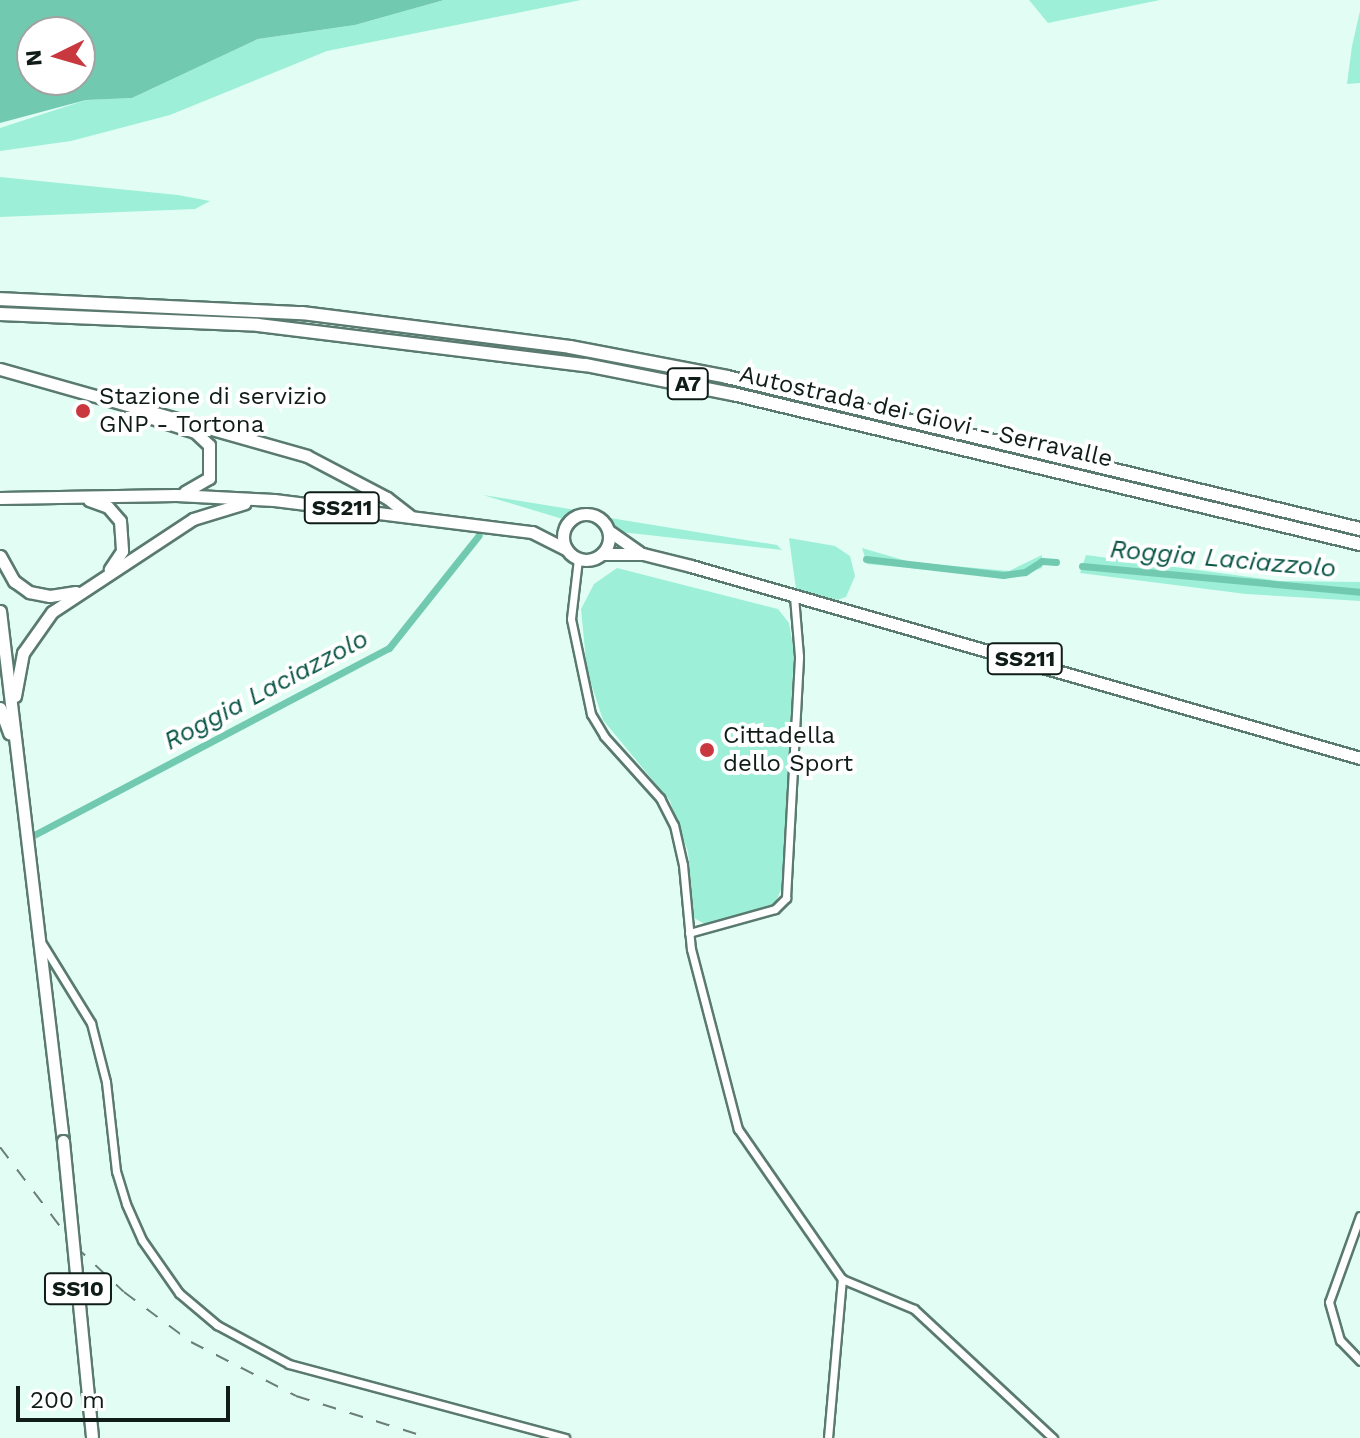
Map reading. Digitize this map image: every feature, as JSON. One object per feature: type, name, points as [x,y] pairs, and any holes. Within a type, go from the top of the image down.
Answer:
[{"type":"highway","name":"Autostrada dei Giovi - Serravalle","points":[[2,299],[302,313],[570,347],[727,377],[1360,529]]},
{"type":"highway","name":"Autostrada dei Giovi - Serravalle","points":[[1,314],[273,326],[586,365],[733,394],[1360,544]]},
{"type":"main road","points":[[3,370],[307,456],[387,498],[410,517]]},
{"type":"main road","points":[[114,402],[195,432],[209,445],[209,478],[176,495]]},
{"type":"main road","name":"SS211","points":[[4,498],[176,495],[274,500],[532,532],[578,559],[602,554],[643,554],[1360,758]]},
{"type":"main road","points":[[61,496],[99,502],[120,521],[122,551],[104,576]]},
{"type":"main road","points":[[13,721],[17,672],[31,638],[80,591],[207,512],[274,500]]},
{"type":"main road","name":"SS211","points":[[532,532],[592,514],[609,531],[643,554]]},
{"type":"main road","points":[[567,550],[563,532],[569,520]]},
{"type":"main road","points":[[602,554],[609,531]]},
{"type":"main road","points":[[0,556],[14,581],[29,592],[50,596],[80,591]]},
{"type":"main road","points":[[0,611],[17,760]]},
{"type":"main road","points":[[0,708],[17,760]]},
{"type":"main road","name":"SS10","points":[[17,760],[63,1141],[92,1438]]},
{"type":"street","points":[[578,559],[571,619],[591,714],[668,811],[680,847],[689,933],[738,1129],[842,1279],[914,1309],[1053,1438]]},
{"type":"street","points":[[689,933],[775,909],[786,898],[799,643],[794,596]]},
{"type":"street","points":[[37,923],[52,962],[91,1023],[106,1082],[116,1171],[126,1204],[142,1240],[179,1293],[217,1325],[289,1364],[565,1438]]},
{"type":"street","points":[[1360,1216],[1329,1302],[1335,1330],[1360,1361]]},
{"type":"street","points":[[828,1438],[842,1279]]},
{"type":"shaded area","points":[[0,0],[444,0],[355,25],[258,39],[132,98],[86,100],[0,123]]},
{"type":"shaded area","points":[[444,0],[581,0],[327,51],[170,115],[71,141],[0,151],[0,128],[86,100],[132,98],[258,39],[355,25]]},
{"type":"shaded area","points":[[1029,0],[1160,0],[1048,23]]},
{"type":"shaded area","points":[[1360,11],[1360,83],[1347,84],[1352,46]]},
{"type":"shaded area","points":[[0,177],[210,201],[195,209],[0,217]]},
{"type":"shaded area","points":[[483,495],[576,510],[566,520]]},
{"type":"shaded area","points":[[604,517],[777,545],[782,550],[612,531]]},
{"type":"shaded area","points":[[789,538],[835,546],[850,556],[855,576],[846,597],[837,600],[796,589]]},
{"type":"shaded area","points":[[862,548],[910,562],[1009,571],[1042,555],[1042,568],[1010,578],[867,564]]},
{"type":"shaded area","points":[[1086,555],[1279,581],[1360,582],[1360,601],[1246,594],[1080,573]]},
{"type":"shaded area","name":"Cittadella dello Sport","points":[[617,568],[778,609],[789,623],[794,652],[782,887],[775,904],[708,926],[694,918],[688,852],[670,801],[603,720],[587,671],[581,609],[594,584]]},
{"type":"waterway","name":"Roggia Laciazzolo","points":[[34,835],[389,648],[479,535]]},
{"type":"waterway","name":"Roggia Laciazzolo","points":[[866,559],[1003,575],[1025,572],[1042,561],[1056,562]]},
{"type":"waterway","name":"Roggia Laciazzolo","points":[[1082,566],[1360,592]]},
{"type":"railway","points":[[0,1147],[75,1246],[124,1292],[191,1342],[296,1396],[429,1438]]},
{"type":"place","name":"Stazione di servizio GNP - Tortona","points":[[83,411]]},
{"type":"place","name":"Cittadella dello Sport","points":[[707,750]]}]
